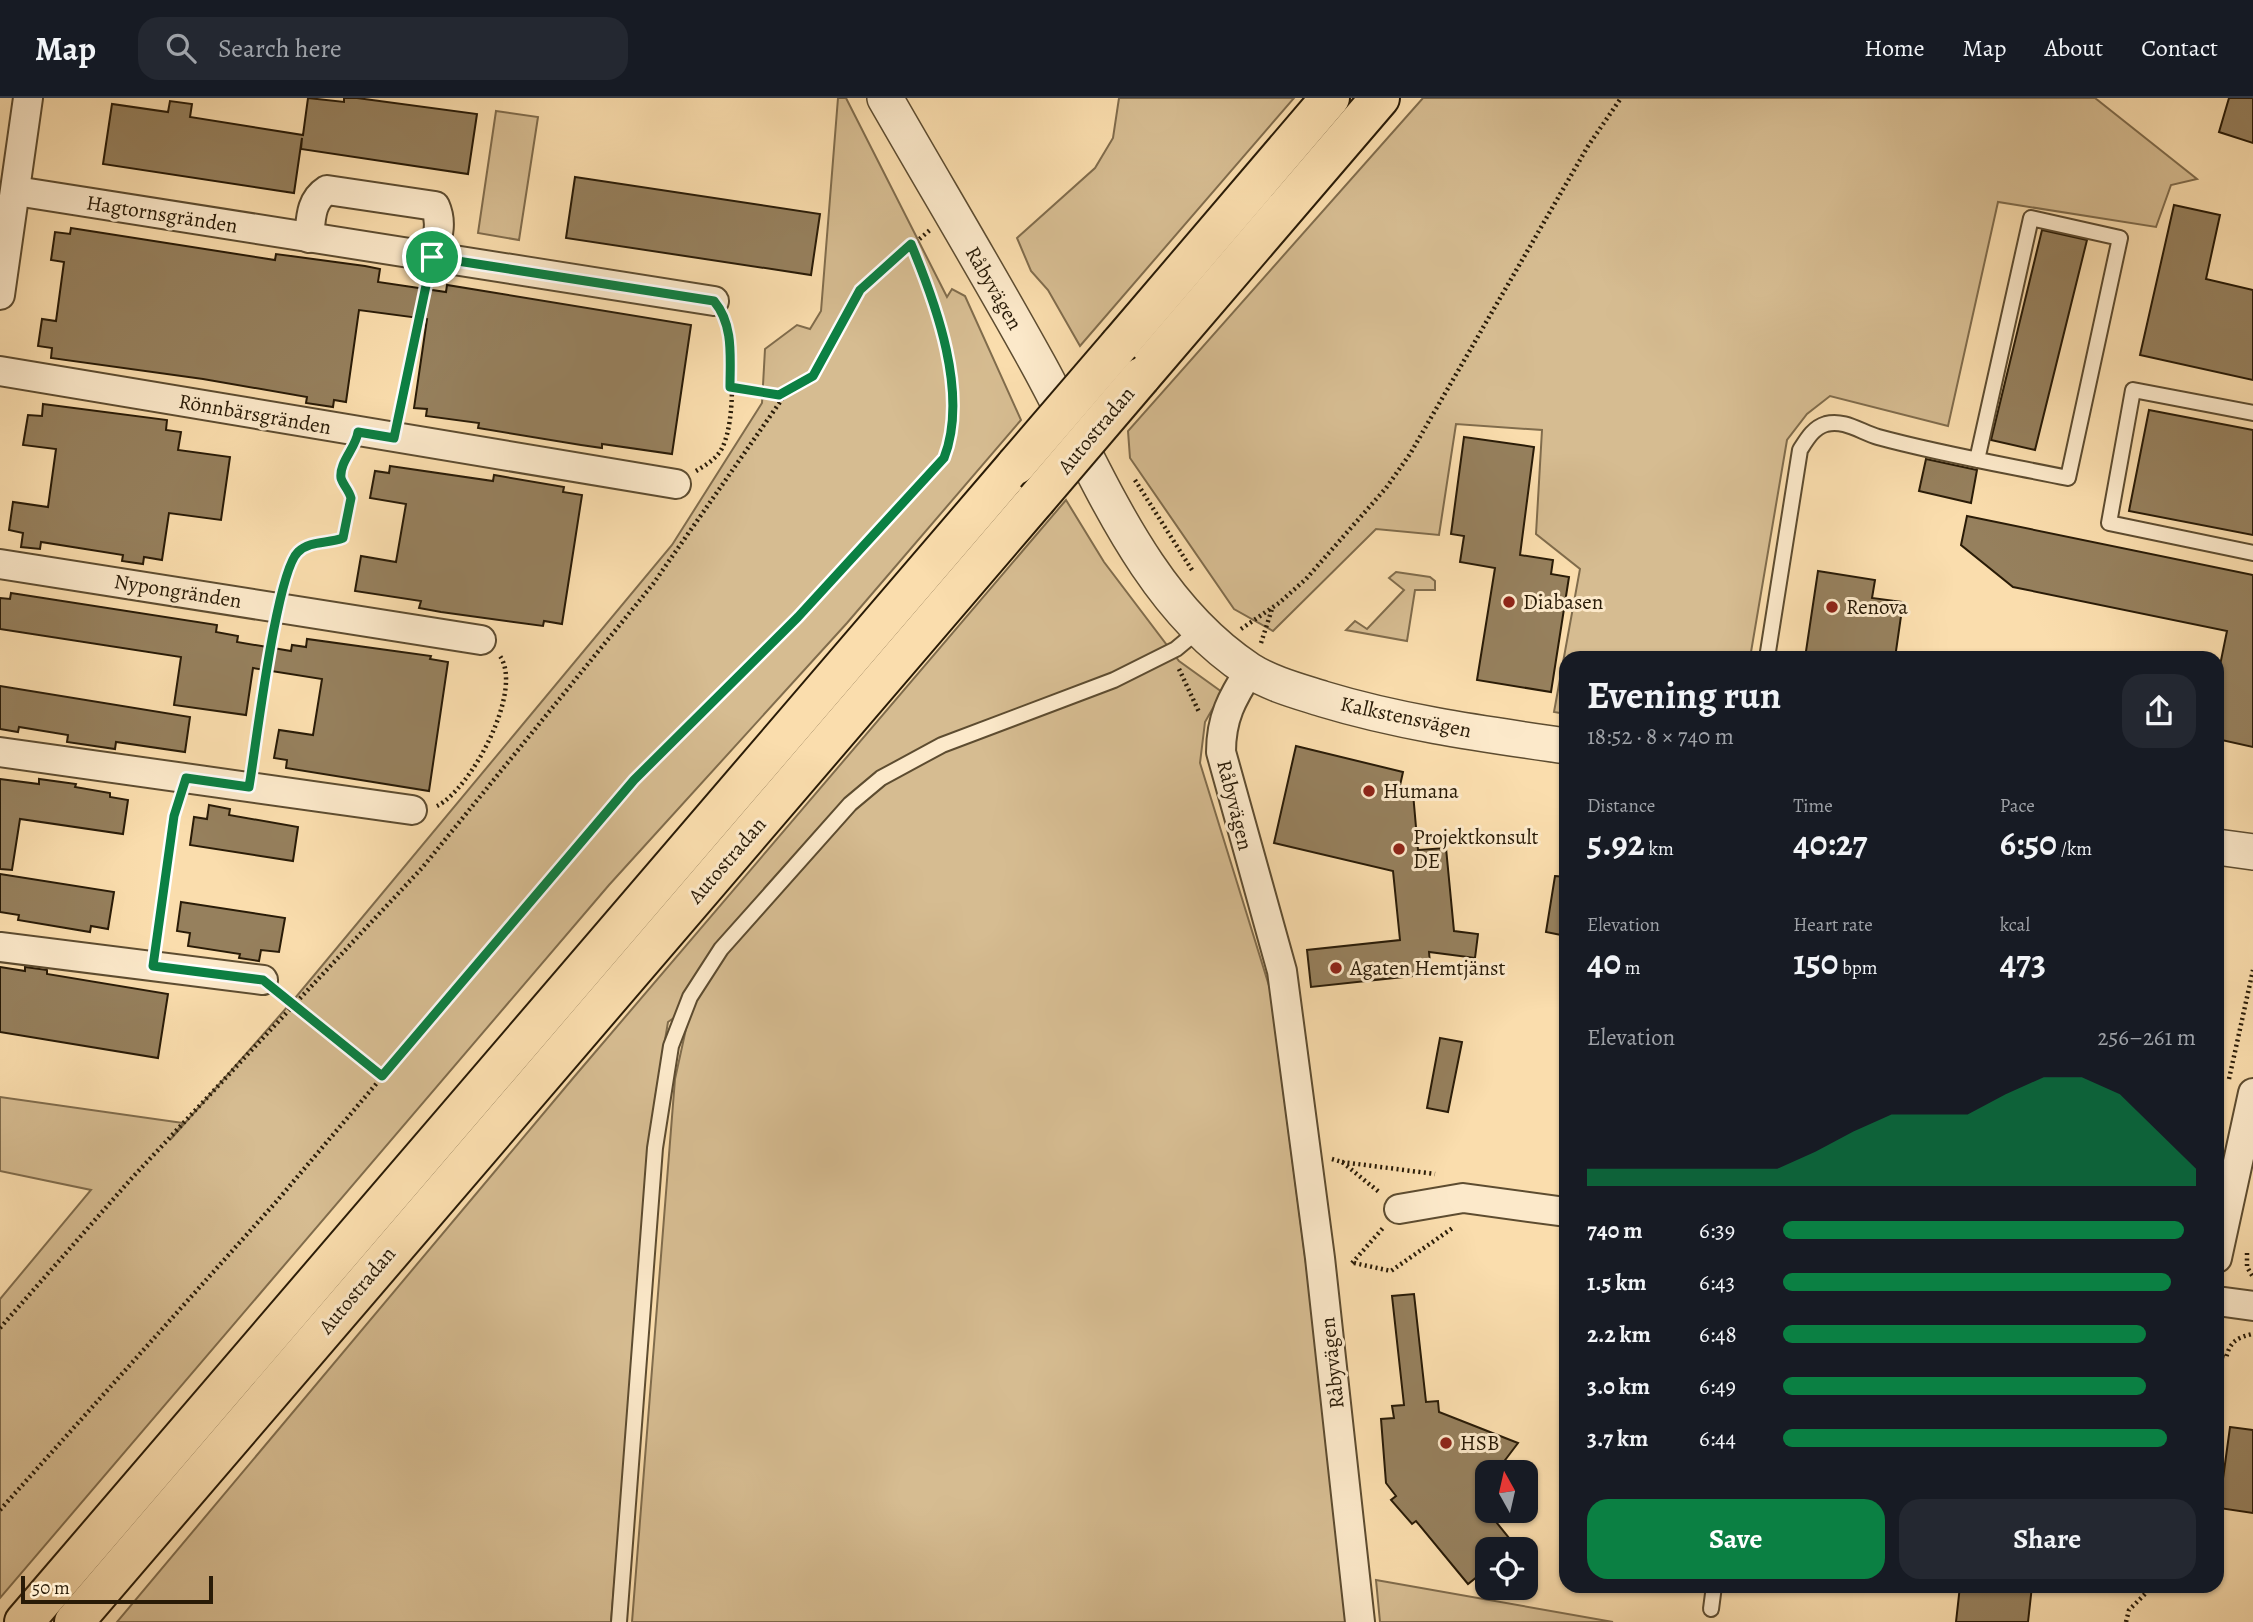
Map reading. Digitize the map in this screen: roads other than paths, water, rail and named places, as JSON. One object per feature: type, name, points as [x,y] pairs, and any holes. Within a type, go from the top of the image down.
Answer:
[{"type":"highway","name":"Autostradan","points":[[24,1622],[1330,98]]},
{"type":"highway","name":"Autostradan","points":[[74,1622],[1380,98]]},
{"type":"street","points":[[0,295],[29,98]]},
{"type":"street","name":"Råbyvägen","points":[[886,98],[1030,351],[1142,557],[1198,640],[1250,670],[1226,710],[1221,727],[1221,752],[1282,971],[1320,1258],[1360,1622]]},
{"type":"street","points":[[309,237],[314,204],[327,190],[435,206],[440,218],[440,230],[432,257]]},
{"type":"street","name":"Hagtornsgränden","points":[[16,191],[714,301]]},
{"type":"street","name":"Rönnbärsgränden","points":[[0,371],[676,484]]},
{"type":"street","name":"Nypongränden","points":[[0,564],[481,640]]},
{"type":"street","name":"Kalkstensvägen","points":[[1250,670],[1297,691],[1369,712],[1559,745]]},
{"type":"street","points":[[0,752],[412,810]]},
{"type":"street","points":[[2224,847],[2253,852]]},
{"type":"street","points":[[0,947],[263,980]]},
{"type":"street","points":[[2224,1207],[2240,1092]]},
{"type":"street","points":[[1399,1209],[1464,1198],[1559,1211]]},
{"type":"street","points":[[2224,1302],[2253,1306]]},
{"type":"lane","points":[[1768,651],[1800,450],[1811,432],[1828,424],[1844,424],[1875,436],[1977,460],[2068,478],[2120,238],[2031,218],[1977,460]]},
{"type":"lane","points":[[2253,413],[2133,390],[2109,523],[2253,552]]},
{"type":"lane","points":[[619,1622],[655,1148],[671,1046],[690,997],[730,939],[850,804],[881,778],[942,745],[1114,680],[1198,640]]},
{"type":"lane","points":[[1710,1609],[1713,1593]]},
{"type":"place","name":"Diabasen","points":[[1509,602]]},
{"type":"place","name":"Renova","points":[[1832,607]]},
{"type":"place","name":"Humana","points":[[1369,791]]},
{"type":"place","name":"Projektkonsult DE","points":[[1399,849]]},
{"type":"place","name":"Agaten Hemtjänst","points":[[1336,968]]},
{"type":"place","name":"HSB","points":[[1446,1443]]}]
